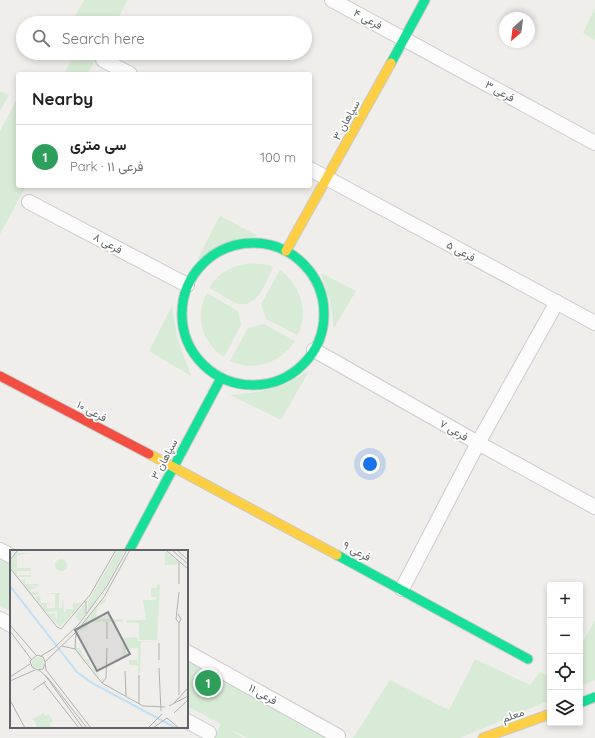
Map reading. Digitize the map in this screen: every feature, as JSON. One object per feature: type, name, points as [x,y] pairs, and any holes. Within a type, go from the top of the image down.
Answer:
[{"type":"street","name":"فرعی ۴","points":[[332,0],[404,39]]},
{"type":"street","name":"سپاهان ۳","points":[[286,251],[425,0]]},
{"type":"street","name":"فرعی ۳","points":[[404,39],[595,143]]},
{"type":"street","points":[[103,60],[126,72]]},
{"type":"street","name":"فرعی ۵","points":[[312,170],[595,323]]},
{"type":"street","name":"فرعی ۸","points":[[29,202],[187,285]]},
{"type":"street","points":[[263,243],[286,251],[304,265],[317,284],[324,306],[322,329],[314,350],[301,367],[283,378],[263,384],[241,384],[221,378],[203,365],[190,348],[182,327],[182,306],[187,285],[200,266],[218,251],[240,244],[263,243]]},
{"type":"street","points":[[402,589],[478,443],[557,302]]},
{"type":"street","name":"فرعی ۷","points":[[314,350],[595,507]]},
{"type":"street","name":"فرعی ۱۰","points":[[0,376],[174,467]]},
{"type":"street","name":"سپاهان ۳","points":[[130,550],[221,378]]},
{"type":"street","name":"فرعی ۹","points":[[174,467],[402,589],[528,659]]},
{"type":"street","points":[[0,550],[10,555]]},
{"type":"street","points":[[0,619],[10,624]]},
{"type":"street","name":"فرعی ۱۱","points":[[188,653],[338,736]]},
{"type":"street","points":[[583,702],[595,697]]},
{"type":"street","name":"معلم","points":[[484,738],[547,715]]},
{"type":"street","points":[[188,722],[209,733]]},
{"type":"green space","points":[[84,0],[128,0],[119,16],[76,16]]},
{"type":"green space","points":[[595,8],[595,40],[583,33]]},
{"type":"green space","points":[[71,60],[95,60],[88,72],[65,72]]},
{"type":"green space","points":[[0,91],[9,95],[0,111]]},
{"type":"green space","points":[[16,101],[16,188],[25,188],[0,234],[0,131]]},
{"type":"green space","points":[[220,216],[258,236],[241,239],[226,244],[197,260]]},
{"type":"green space","points":[[251,263],[273,267],[261,292],[252,301],[246,304],[240,304],[209,288],[217,278],[227,270]]},
{"type":"green space","points":[[280,270],[293,283],[301,300],[303,318],[297,335],[266,319],[261,304]]},
{"type":"green space","points":[[321,273],[356,291],[334,328],[330,302]]},
{"type":"green space","points":[[207,293],[238,311],[241,325],[224,357],[210,344],[202,328],[201,311]]},
{"type":"green space","points":[[172,306],[177,338],[191,376],[149,351]]},
{"type":"green space","points":[[264,324],[295,341],[282,355],[275,360],[266,363],[248,366],[230,361],[248,328]]},
{"type":"green space","points":[[309,371],[281,420],[230,395],[258,392],[285,384]]},
{"type":"green space","points":[[0,559],[10,564],[10,611],[0,606]]},
{"type":"green space","points":[[595,620],[595,680],[583,686],[583,654],[583,642]]},
{"type":"green space","points":[[475,659],[530,685],[540,672],[547,676],[547,701],[460,738],[353,738],[390,680],[449,710]]},
{"type":"green space","points":[[188,662],[328,738],[247,738],[228,728],[243,738],[214,738],[221,724],[188,707]]},
{"type":"traffic: fast","points":[[391,63],[425,0]]},
{"type":"traffic: fast","points":[[253,243],[274,246],[298,259],[308,269],[321,293],[324,314],[321,335],[308,359],[298,369],[274,382],[253,385],[232,382],[208,369],[198,359],[185,335],[182,314],[185,293],[198,269],[208,259],[232,246],[253,243]]},
{"type":"traffic: fast","points":[[130,550],[221,378]]},
{"type":"traffic: fast","points":[[337,555],[528,659]]},
{"type":"traffic: fast","points":[[583,702],[595,697]]},
{"type":"traffic: slow","points":[[286,251],[391,63]]},
{"type":"traffic: slow","points":[[149,454],[337,555]]},
{"type":"traffic: slow","points":[[483,738],[547,715]]},
{"type":"traffic: jam","points":[[0,376],[149,454]]},
{"type":"place","name":"سی متری","points":[[208,683]]}]
